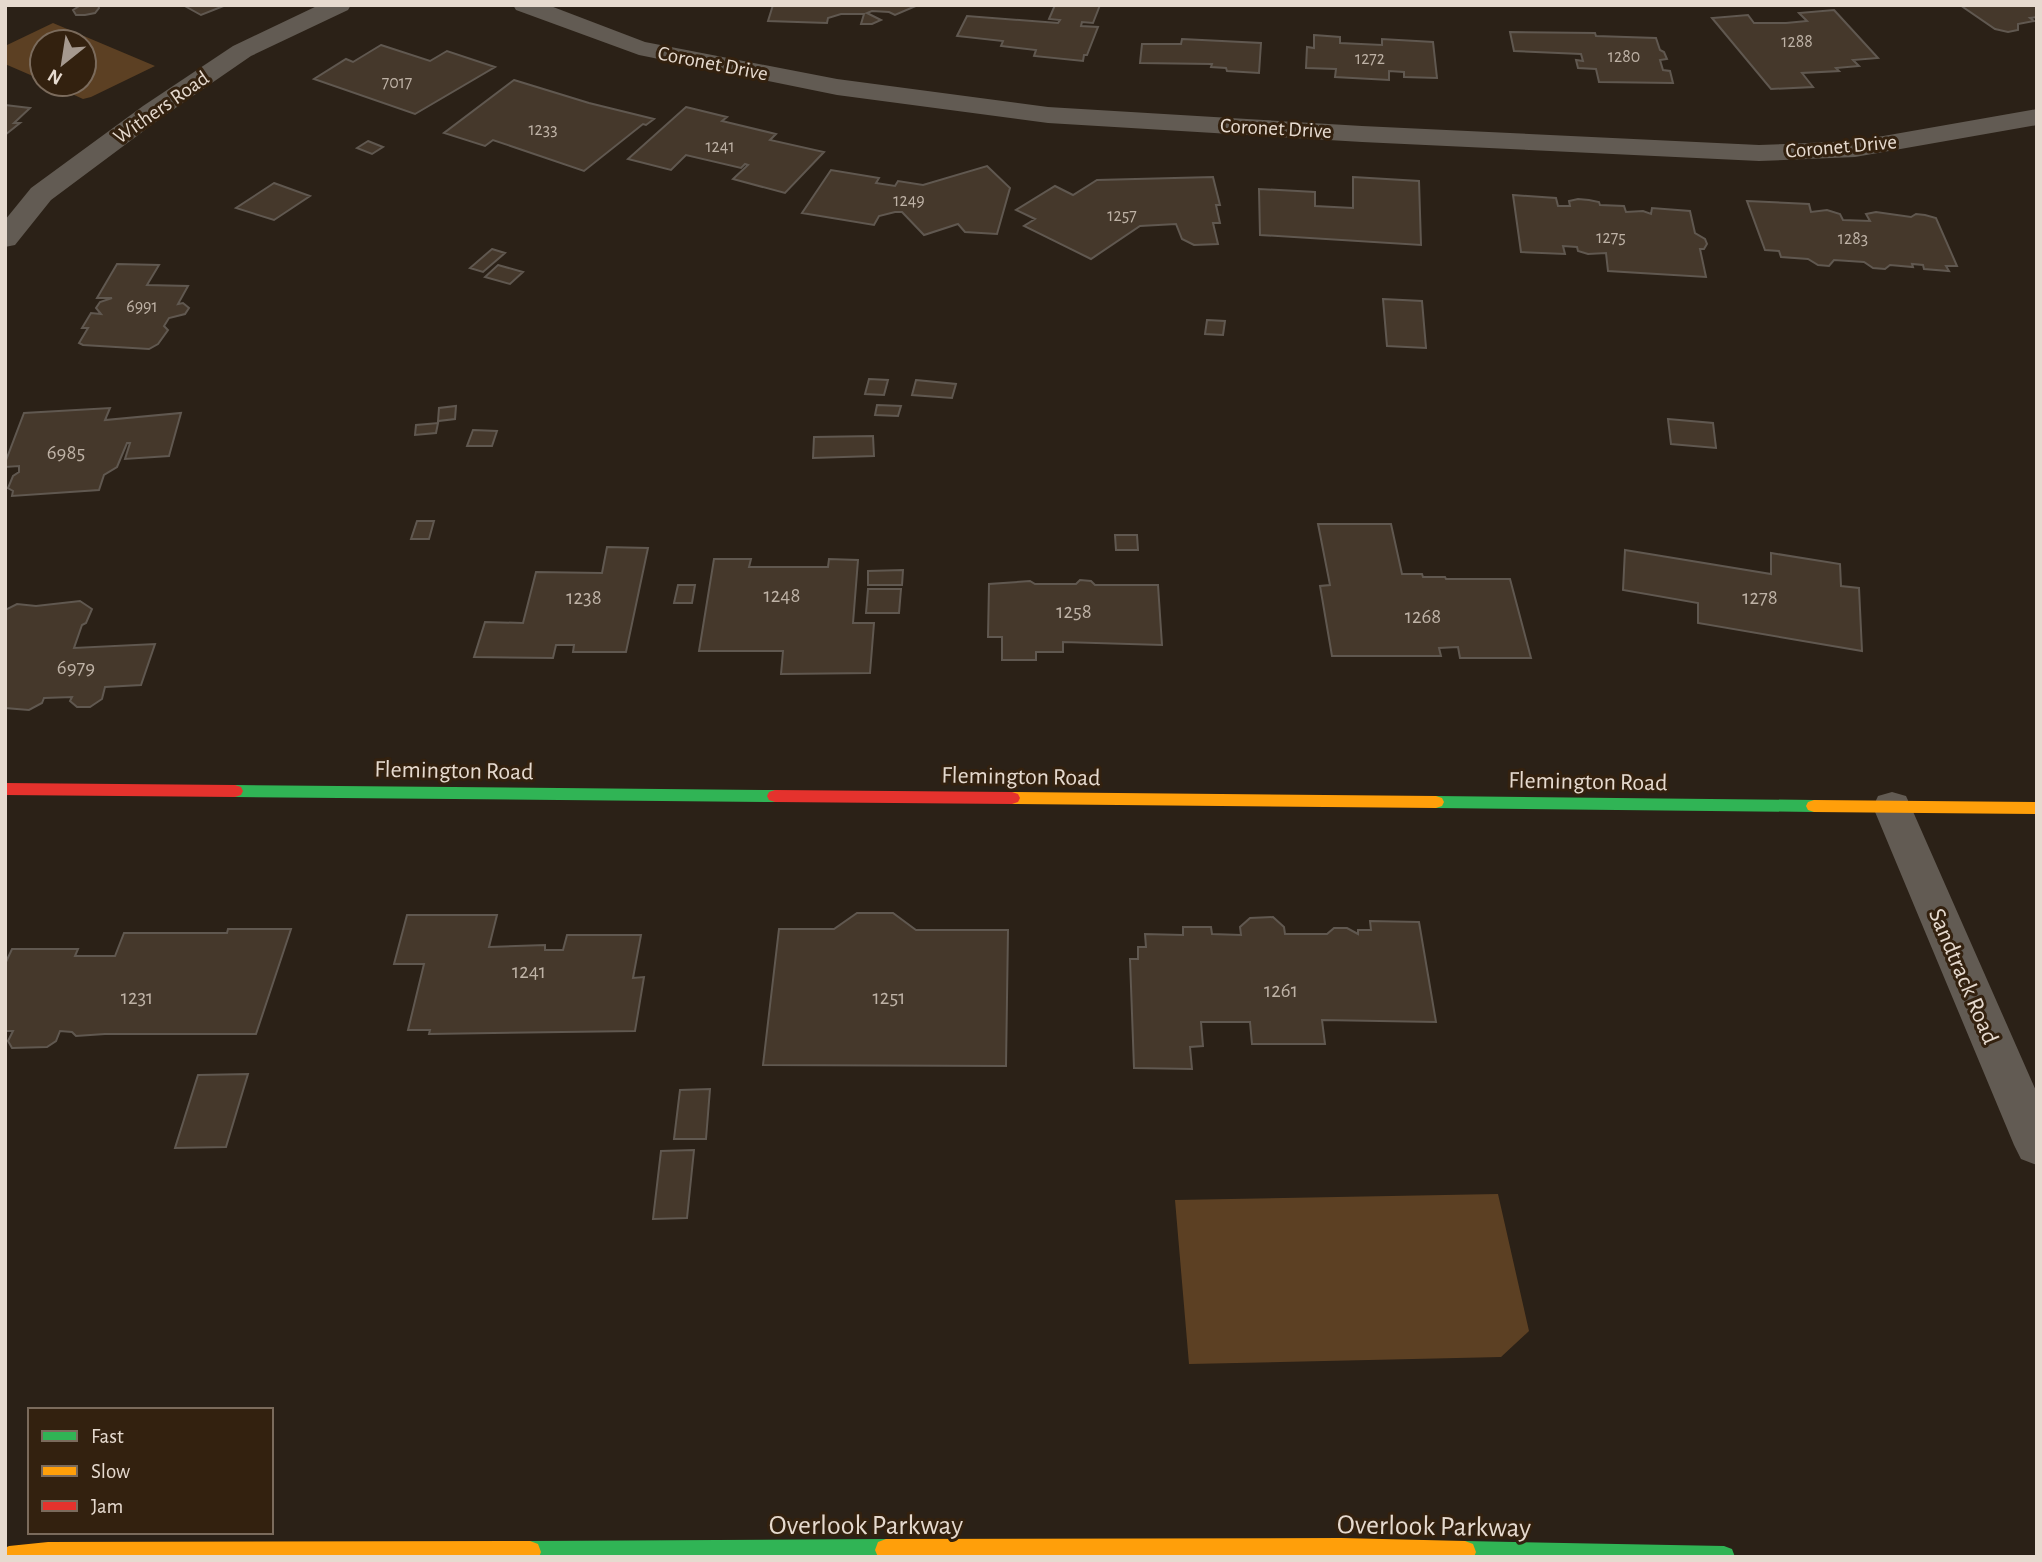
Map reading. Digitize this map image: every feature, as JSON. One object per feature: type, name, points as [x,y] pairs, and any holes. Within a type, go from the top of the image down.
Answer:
[{"type":"street","name":"Withers Road","points":[[5,239],[41,194],[152,112],[243,51],[339,5]]},
{"type":"street","name":"Coronet Drive","points":[[525,5],[639,48],[837,87],[1048,114],[1362,134],[1759,153],[1855,149],[2037,117]]},
{"type":"street","name":"Flemington Road","points":[[5,789],[2037,808]]},
{"type":"street","name":"Sandtrack Road","points":[[1892,807],[2037,1145]]},
{"type":"street","name":"Overlook Parkway","points":[[9,1557],[48,1553],[1341,1549],[1724,1557]]},
{"type":"shaded area","points":[[53,23],[65,28],[43,28]]},
{"type":"shaded area","points":[[28,35],[28,74],[5,64],[5,46]]},
{"type":"shaded area","points":[[98,42],[155,66],[98,94]]},
{"type":"shaded area","points":[[1498,1194],[1529,1331],[1501,1357],[1189,1364],[1175,1200]]},
{"type":"building","points":[[81,5],[98,5],[95,13],[85,15],[76,15],[73,10]]},
{"type":"building","points":[[183,5],[226,5],[201,15]]},
{"type":"building","points":[[773,5],[918,5],[895,15],[872,11],[867,13],[881,20],[872,24],[861,24],[864,14],[841,14],[828,18],[827,23],[768,21]]},
{"type":"building","points":[[1055,5],[1100,5],[1093,23],[1082,22],[1081,26],[1098,27],[1083,61],[1034,56],[1036,50],[1001,46],[1003,41],[957,36],[967,16],[1058,23],[1060,20],[1049,19]]},
{"type":"building","points":[[1960,5],[2037,5],[2037,17],[2030,18],[2034,21],[2018,24],[2018,30],[2008,32],[1995,29]]},
{"type":"building","points":[[1834,10],[1878,58],[1853,60],[1859,66],[1836,68],[1839,71],[1802,73],[1813,87],[1771,89],[1712,18],[1748,15],[1754,23],[1786,23],[1807,21],[1799,13]]},
{"type":"building","points":[[1510,32],[1595,33],[1596,36],[1656,38],[1667,59],[1660,60],[1663,70],[1670,71],[1673,83],[1599,82],[1596,69],[1578,68],[1576,60],[1583,61],[1581,54],[1514,51]]},
{"type":"building","points":[[1314,35],[1340,37],[1340,43],[1382,45],[1382,39],[1433,42],[1437,78],[1404,77],[1404,72],[1389,71],[1389,80],[1335,77],[1336,69],[1306,68],[1307,47],[1314,48]]},
{"type":"building","points":[[1182,39],[1261,43],[1259,73],[1227,71],[1226,68],[1211,67],[1212,64],[1140,63],[1142,44],[1181,44]]},
{"type":"building","points":[[381,45],[430,61],[447,51],[495,67],[415,114],[314,79],[346,59],[353,62]]},
{"type":"building","points":[[514,80],[654,119],[646,125],[643,124],[584,171],[493,140],[485,146],[444,133]]},
{"type":"building","points":[[5,105],[30,108],[14,123],[20,123],[5,135]]},
{"type":"building","points":[[686,107],[727,117],[722,121],[776,134],[770,140],[824,152],[785,193],[733,179],[748,165],[745,164],[741,168],[686,155],[671,170],[628,159]]},
{"type":"building","points":[[368,141],[383,147],[372,154],[357,148]]},
{"type":"building","points":[[987,166],[1010,188],[997,234],[965,232],[958,224],[924,235],[902,212],[879,216],[874,225],[802,213],[831,170],[879,178],[876,183],[895,186],[898,181],[923,185]]},
{"type":"building","points":[[1213,177],[1220,205],[1216,205],[1220,223],[1213,223],[1218,244],[1194,245],[1182,239],[1176,224],[1140,226],[1091,259],[1024,226],[1035,219],[1016,210],[1055,186],[1073,195],[1097,180]]},
{"type":"building","points":[[1353,177],[1419,181],[1421,245],[1260,235],[1259,189],[1315,192],[1315,206],[1353,208]]},
{"type":"building","points":[[274,183],[310,196],[274,220],[236,208]]},
{"type":"building","points":[[1513,195],[1556,198],[1558,206],[1570,206],[1569,201],[1578,199],[1599,202],[1600,205],[1624,206],[1626,212],[1643,211],[1651,214],[1652,208],[1690,211],[1695,233],[1705,239],[1707,244],[1704,249],[1700,249],[1706,277],[1608,271],[1606,253],[1588,254],[1578,251],[1577,247],[1563,246],[1565,254],[1521,252]]},
{"type":"building","points":[[1747,201],[1809,204],[1811,212],[1827,210],[1840,214],[1843,220],[1870,221],[1866,214],[1876,212],[1936,218],[1957,266],[1946,266],[1949,271],[1924,269],[1923,265],[1912,264],[1913,267],[1890,265],[1885,269],[1873,268],[1864,262],[1834,260],[1829,266],[1818,265],[1808,259],[1781,257],[1779,251],[1765,250]]},
{"type":"building","points":[[492,249],[505,253],[483,272],[470,268]]},
{"type":"building","points":[[117,264],[159,265],[147,285],[188,286],[178,304],[183,303],[189,308],[185,314],[169,318],[164,326],[168,330],[158,344],[149,349],[79,343],[88,328],[82,328],[91,313],[101,314],[96,308],[100,302],[112,298],[97,298]]},
{"type":"building","points":[[498,265],[523,272],[510,284],[485,277]]},
{"type":"building","points":[[1383,299],[1422,301],[1426,348],[1387,346]]},
{"type":"building","points":[[1207,320],[1225,321],[1223,335],[1205,334]]},
{"type":"building","points":[[869,379],[888,380],[884,395],[865,394]]},
{"type":"building","points":[[916,380],[956,384],[952,398],[912,395]]},
{"type":"building","points":[[877,405],[901,406],[898,416],[875,415]]},
{"type":"building","points":[[456,406],[455,419],[438,421],[439,408]]},
{"type":"building","points":[[110,408],[105,420],[181,413],[169,456],[125,459],[130,443],[127,443],[117,467],[104,475],[99,490],[12,496],[13,491],[8,488],[13,476],[19,472],[19,466],[5,467],[5,463],[24,413]]},
{"type":"building","points":[[1668,419],[1713,423],[1716,448],[1671,444]]},
{"type":"building","points":[[438,423],[436,433],[415,435],[416,425]]},
{"type":"building","points":[[473,430],[497,431],[492,446],[467,446]]},
{"type":"building","points":[[873,436],[874,456],[813,458],[814,437]]},
{"type":"building","points":[[417,521],[434,521],[429,539],[411,539]]},
{"type":"building","points":[[1318,524],[1391,524],[1402,574],[1422,574],[1423,577],[1446,579],[1510,579],[1531,658],[1460,658],[1458,647],[1439,648],[1441,656],[1332,656],[1320,586],[1330,585]]},
{"type":"building","points":[[1115,535],[1137,535],[1138,550],[1116,550]]},
{"type":"building","points":[[607,547],[648,548],[626,652],[573,652],[574,645],[556,645],[553,658],[474,657],[485,622],[523,623],[536,572],[602,573]]},
{"type":"building","points":[[1625,550],[1771,574],[1771,553],[1840,564],[1841,586],[1859,588],[1862,651],[1698,623],[1698,603],[1623,590]]},
{"type":"building","points":[[714,559],[751,559],[749,567],[828,567],[829,559],[858,560],[853,623],[874,623],[870,673],[781,674],[783,651],[699,651]]},
{"type":"building","points":[[903,570],[902,585],[868,585],[868,571]]},
{"type":"building","points":[[1080,580],[1091,581],[1095,585],[1158,585],[1162,645],[1063,642],[1063,652],[1036,652],[1036,660],[1002,660],[1002,637],[988,637],[989,584],[1030,581],[1035,584],[1076,584]]},
{"type":"building","points":[[678,585],[695,585],[692,603],[674,603]]},
{"type":"building","points":[[868,589],[901,589],[899,613],[866,613]]},
{"type":"building","points":[[80,601],[92,609],[86,623],[82,625],[74,648],[155,644],[141,685],[105,687],[102,699],[90,707],[77,707],[70,701],[72,697],[44,698],[42,703],[29,710],[5,708],[5,610],[17,604],[36,606]]},
{"type":"building","points":[[857,913],[893,913],[916,930],[1008,930],[1006,1066],[763,1065],[779,929],[834,929]]},
{"type":"building","points":[[407,915],[497,915],[489,947],[545,945],[545,950],[563,950],[567,935],[641,935],[633,978],[644,977],[635,1031],[429,1034],[430,1030],[408,1030],[424,964],[394,964]]},
{"type":"building","points":[[1273,917],[1284,927],[1285,934],[1327,934],[1334,928],[1347,928],[1358,934],[1358,930],[1371,930],[1370,921],[1419,922],[1436,1022],[1322,1020],[1325,1044],[1252,1044],[1250,1022],[1201,1022],[1203,1046],[1190,1047],[1192,1069],[1134,1068],[1130,959],[1138,959],[1138,947],[1146,947],[1145,934],[1183,935],[1183,927],[1211,927],[1212,934],[1241,935],[1240,927],[1250,918]]},
{"type":"building","points":[[228,929],[291,929],[256,1034],[76,1036],[72,1032],[60,1031],[56,1041],[47,1047],[12,1048],[8,1041],[13,1031],[5,1031],[5,964],[12,949],[78,949],[75,956],[115,956],[124,933],[227,933]]},
{"type":"building","points":[[248,1074],[226,1147],[175,1148],[198,1075]]},
{"type":"building","points":[[710,1089],[706,1139],[674,1139],[680,1090]]},
{"type":"building","points":[[694,1150],[687,1218],[653,1219],[661,1151]]},
{"type":"traffic: fast","points":[[235,791],[775,796]]},
{"type":"traffic: fast","points":[[1436,802],[1814,806]]},
{"type":"traffic: fast","points":[[530,1552],[886,1550]]},
{"type":"traffic: fast","points":[[1465,1552],[1724,1557]]},
{"type":"traffic: slow","points":[[1012,798],[1436,802]]},
{"type":"traffic: slow","points":[[1814,806],[2037,808]]},
{"type":"traffic: slow","points":[[886,1550],[1341,1549],[1465,1552]]},
{"type":"traffic: slow","points":[[9,1557],[48,1553],[530,1552]]},
{"type":"traffic: jam","points":[[5,789],[235,791]]},
{"type":"traffic: jam","points":[[775,796],[1012,798]]}]
